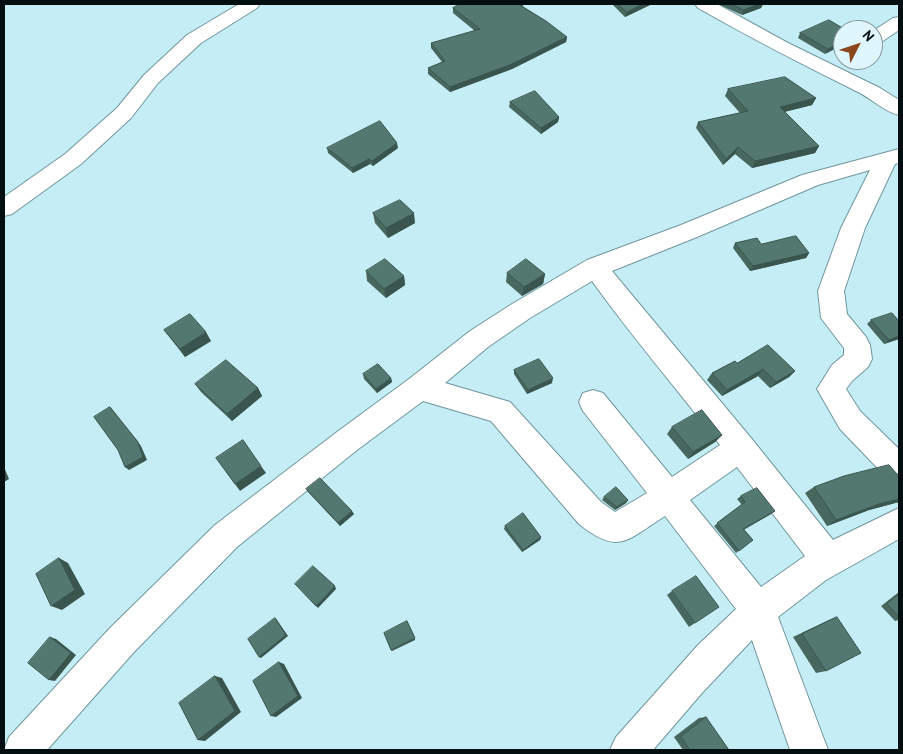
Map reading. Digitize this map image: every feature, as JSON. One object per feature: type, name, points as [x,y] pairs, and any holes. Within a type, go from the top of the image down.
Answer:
[{"type":"street","points":[[4,208],[73,159],[124,113],[151,79],[194,39],[251,4]]},
{"type":"street","points":[[704,4],[781,46],[833,63]]},
{"type":"street","points":[[883,32],[899,22]]},
{"type":"street","points":[[846,70],[899,109]]},
{"type":"street","points":[[22,750],[122,640],[226,536],[480,339],[521,311],[596,267],[690,231],[810,180],[893,158]]},
{"type":"street","points":[[893,158],[853,228],[831,291],[834,318],[857,345],[858,359],[842,373],[831,389],[850,420],[899,469]]},
{"type":"street","points":[[596,267],[620,300],[680,371],[828,559]]},
{"type":"street","points":[[419,388],[500,411],[590,513],[605,524],[618,528],[670,496],[741,447]]},
{"type":"street","points":[[593,402],[670,496],[759,611],[810,750]]},
{"type":"street","points":[[629,750],[731,635],[759,611],[828,559],[899,523]]},
{"type":"building","points":[[460,4],[523,4],[520,5],[567,37],[512,64],[450,87],[428,68],[445,61],[431,43],[480,29],[453,8]]},
{"type":"building","points":[[618,4],[643,4],[627,12]]},
{"type":"building","points":[[731,4],[759,4],[744,10]]},
{"type":"building","points":[[829,20],[833,22],[833,46],[828,49],[800,33]]},
{"type":"building","points":[[785,77],[816,98],[780,107],[819,146],[755,161],[738,147],[726,159],[698,122],[748,111],[728,89]]},
{"type":"building","points":[[535,91],[559,117],[541,128],[510,102]]},
{"type":"building","points":[[380,121],[397,143],[372,161],[369,159],[352,168],[327,148]]},
{"type":"building","points":[[400,200],[414,213],[386,228],[373,213]]},
{"type":"building","points":[[796,236],[809,253],[753,266],[735,243],[757,238],[761,244]]},
{"type":"building","points":[[385,259],[404,276],[384,289],[366,271]]},
{"type":"building","points":[[526,259],[545,274],[524,287],[507,273]]},
{"type":"building","points":[[892,313],[899,321],[899,336],[889,340],[871,320]]},
{"type":"building","points":[[190,314],[206,332],[180,349],[164,330]]},
{"type":"building","points":[[768,345],[795,371],[776,382],[763,369],[727,390],[712,373],[735,361],[737,363]]},
{"type":"building","points":[[539,359],[553,378],[528,390],[514,370]]},
{"type":"building","points":[[226,360],[258,388],[227,414],[195,384]]},
{"type":"building","points":[[378,364],[391,378],[376,389],[363,374]]},
{"type":"building","points":[[110,407],[138,442],[143,457],[125,467],[118,450],[94,417]]},
{"type":"building","points":[[702,410],[722,435],[693,452],[672,427]]},
{"type":"building","points":[[243,440],[261,466],[235,484],[216,458]]},
{"type":"building","points":[[889,465],[899,475],[899,499],[879,504],[836,520],[814,487],[844,476]]},
{"type":"building","points":[[320,478],[352,511],[338,523],[306,489]]},
{"type":"building","points":[[616,487],[628,500],[617,507],[604,497]]},
{"type":"building","points":[[757,488],[775,511],[743,529],[753,540],[739,551],[717,523],[745,502],[741,496]]},
{"type":"building","points":[[523,513],[541,537],[523,550],[505,526]]},
{"type":"building","points":[[59,558],[75,590],[51,606],[36,574]]},
{"type":"building","points":[[313,566],[335,586],[316,606],[295,584]]},
{"type":"building","points":[[696,576],[719,607],[695,623],[672,591]]},
{"type":"building","points":[[899,594],[899,617],[887,604]]},
{"type":"building","points":[[837,617],[861,653],[826,671],[802,634]]},
{"type":"building","points":[[275,618],[286,635],[259,657],[248,639]]},
{"type":"building","points":[[407,621],[415,638],[391,650],[384,633]]},
{"type":"building","points":[[50,637],[71,653],[49,680],[28,663]]},
{"type":"building","points":[[279,662],[298,696],[271,716],[253,681]]},
{"type":"building","points":[[215,676],[235,711],[198,740],[179,703]]},
{"type":"building","points":[[706,717],[729,750],[690,750],[681,737]]}]
